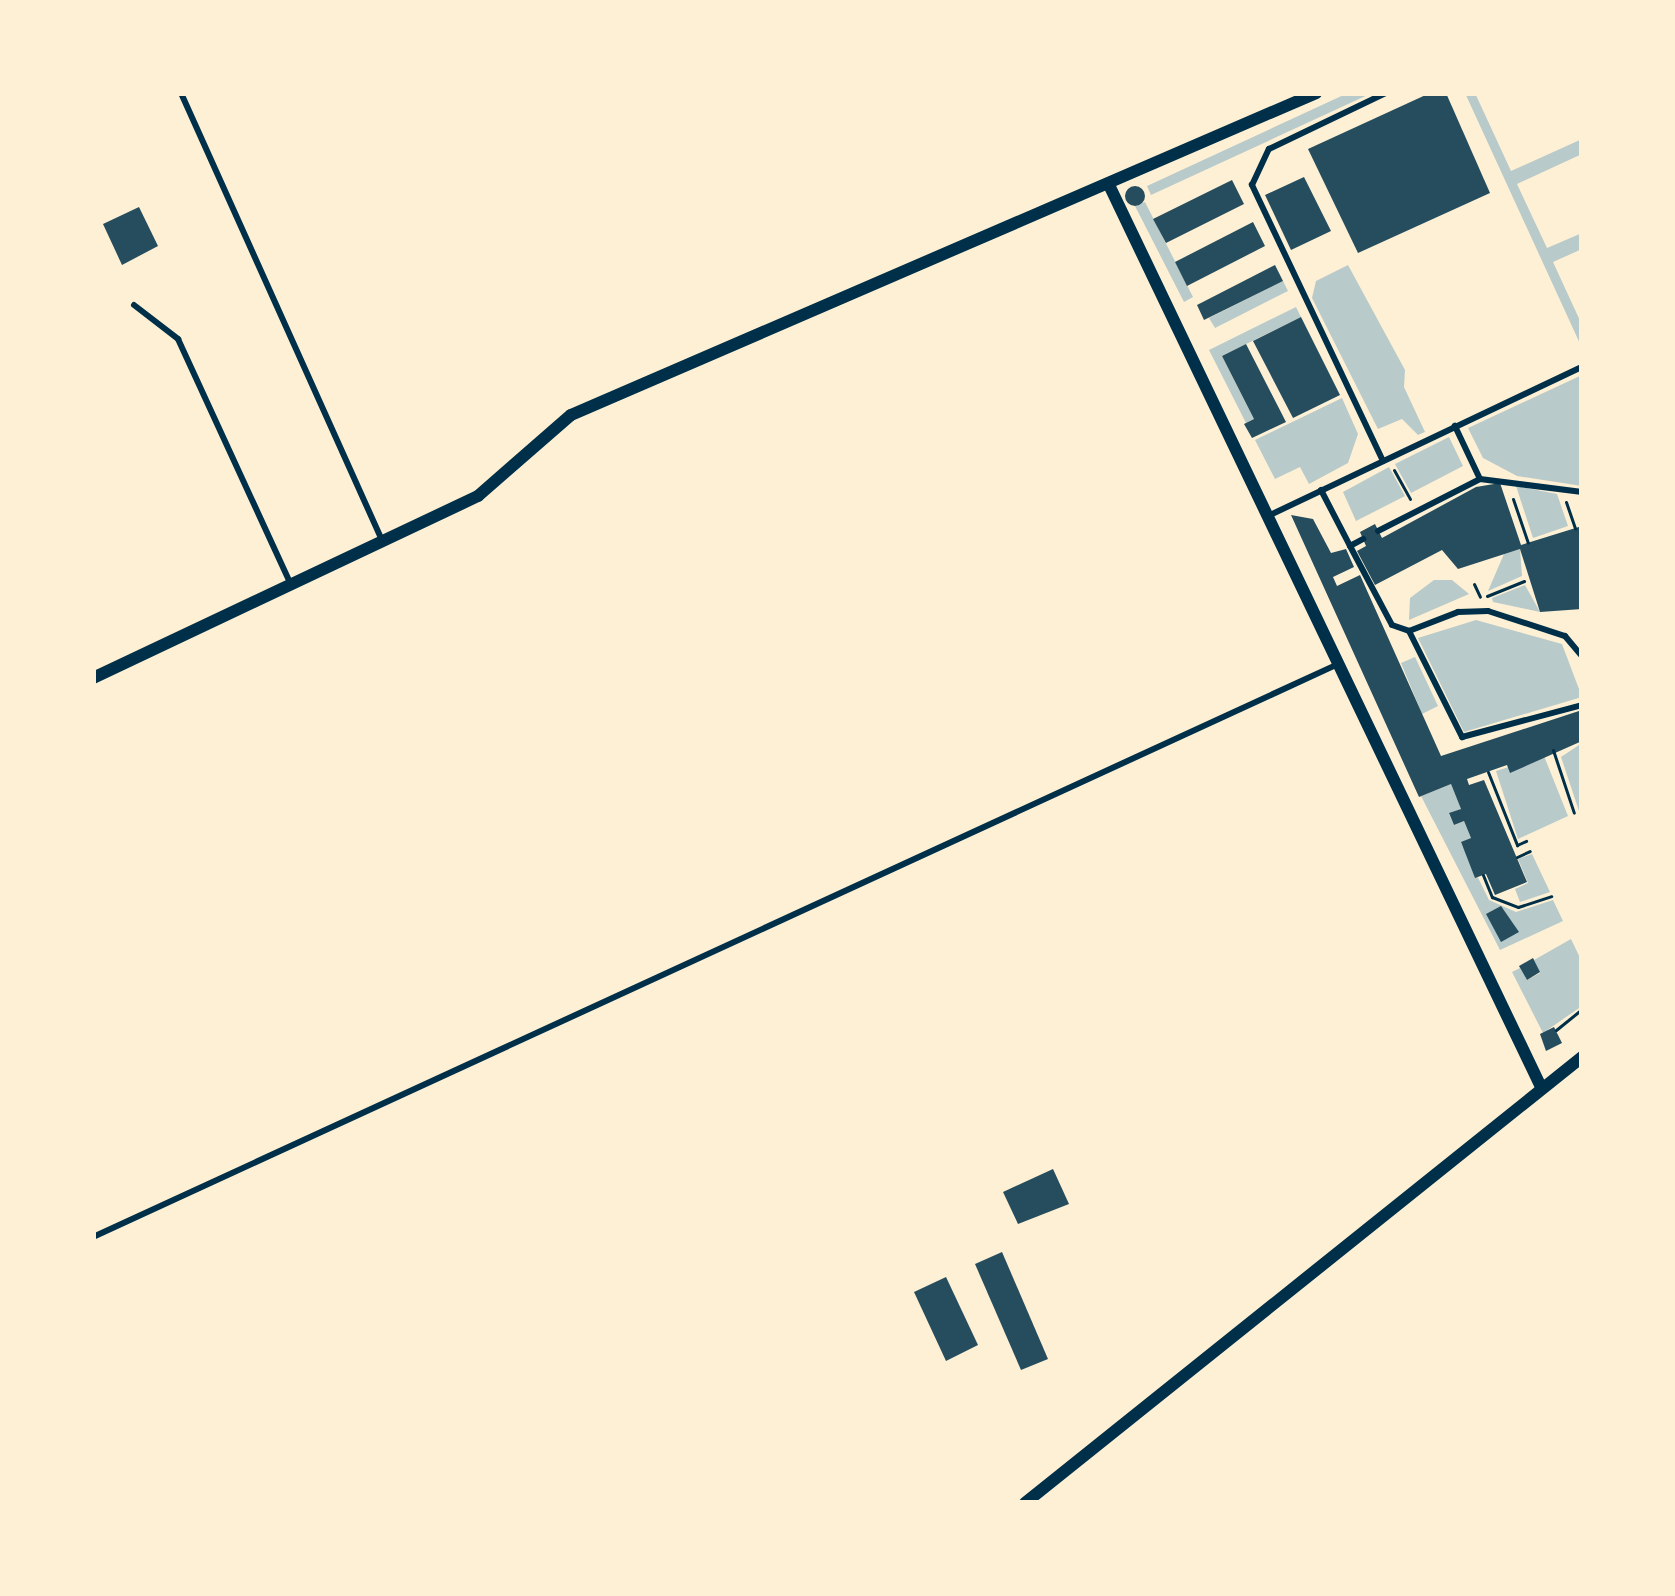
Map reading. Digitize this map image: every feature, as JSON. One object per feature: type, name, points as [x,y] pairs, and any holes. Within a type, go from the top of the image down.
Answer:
[{"type":"street","points":[[93,678],[384,545],[478,496],[571,415],[1110,188],[1316,93]]},
{"type":"street","points":[[1110,188],[1541,1087]]},
{"type":"street","points":[[1025,1503],[1582,1057]]},
{"type":"lane","points":[[181,93],[384,545]]},
{"type":"lane","points":[[1385,459],[1252,185],[1269,149],[1386,93]]},
{"type":"lane","points":[[134,305],[178,340],[292,588]]},
{"type":"lane","points":[[1267,516],[1582,367]]},
{"type":"lane","points":[[1455,426],[1480,479]]},
{"type":"lane","points":[[1378,531],[1480,479],[1582,493]]},
{"type":"lane","points":[[1321,490],[1386,620],[1408,631],[1462,737],[1582,705]]},
{"type":"lane","points":[[1350,546],[1363,539]]},
{"type":"lane","points":[[1408,631],[1478,610],[1565,636],[1582,656]]},
{"type":"lane","points":[[93,1237],[1338,664]]},
{"type":"path","points":[[1385,459],[1417,511]]},
{"type":"path","points":[[1507,480],[1528,543]]},
{"type":"path","points":[[1562,489],[1575,528]]},
{"type":"path","points":[[1481,598],[1524,580]]},
{"type":"path","points":[[1474,584],[1481,598],[1478,610]]},
{"type":"path","points":[[1553,750],[1574,813]]},
{"type":"path","points":[[1488,772],[1517,845],[1526,841]]},
{"type":"path","points":[[1517,857],[1531,851]]},
{"type":"path","points":[[1483,875],[1492,897],[1518,907],[1551,896]]},
{"type":"path","points":[[1556,1030],[1582,1009]]},
{"type":"shaded area","points":[[1348,93],[1372,93],[1151,195],[1147,186]]},
{"type":"shaded area","points":[[1465,93],[1475,93],[1511,171],[1582,139],[1582,154],[1517,184],[1547,248],[1582,233],[1582,249],[1553,262],[1582,325],[1582,348]]},
{"type":"shaded area","points":[[1145,202],[1193,297],[1184,302],[1135,206]]},
{"type":"shaded area","points":[[1348,265],[1405,370],[1404,387],[1425,432],[1418,435],[1402,419],[1378,429],[1312,298],[1316,281]]},
{"type":"shaded area","points":[[1283,281],[1288,291],[1215,328],[1209,318]]},
{"type":"shaded area","points":[[1296,307],[1301,317],[1222,356],[1254,419],[1246,423],[1209,350]]},
{"type":"shaded area","points":[[1582,375],[1582,486],[1517,476],[1483,458],[1468,428]]},
{"type":"shaded area","points":[[1342,398],[1358,434],[1348,463],[1309,484],[1300,467],[1275,479],[1255,440]]},
{"type":"shaded area","points":[[1449,437],[1463,466],[1411,493],[1395,464]]},
{"type":"shaded area","points":[[1389,467],[1405,496],[1356,521],[1343,492]]},
{"type":"shaded area","points":[[1516,486],[1557,494],[1568,526],[1533,538]]},
{"type":"shaded area","points":[[1520,549],[1522,576],[1488,591],[1504,554]]},
{"type":"shaded area","points":[[1434,580],[1452,580],[1469,594],[1409,620],[1410,598]]},
{"type":"shaded area","points":[[1525,585],[1540,612],[1493,602],[1492,598]]},
{"type":"shaded area","points":[[1476,620],[1562,644],[1582,697],[1464,732],[1418,638]]},
{"type":"shaded area","points":[[1415,657],[1438,706],[1422,714],[1401,663]]},
{"type":"shaded area","points":[[1582,743],[1582,809],[1579,811],[1561,757]]},
{"type":"shaded area","points":[[1544,756],[1568,816],[1518,839],[1496,771]]},
{"type":"shaded area","points":[[1451,784],[1461,809],[1449,814],[1454,825],[1464,821],[1471,838],[1461,843],[1489,900],[1516,912],[1553,900],[1563,921],[1500,950],[1421,796]]},
{"type":"shaded area","points":[[1532,854],[1550,892],[1520,902],[1515,889],[1528,883],[1518,859]]},
{"type":"shaded area","points":[[1571,939],[1582,962],[1582,1006],[1543,1033],[1512,972],[1520,968],[1527,980],[1540,973],[1534,960]]},
{"type":"building","points":[[1430,93],[1446,93],[1490,193],[1358,253],[1308,149]]},
{"type":"building","points":[[1304,177],[1331,231],[1291,250],[1265,195]]},
{"type":"building","points":[[1232,180],[1244,204],[1166,243],[1153,219]]},
{"type":"building","points":[[1135,186],[1145,196],[1135,206],[1125,196]]},
{"type":"building","points":[[139,207],[158,246],[122,265],[103,224]]},
{"type":"building","points":[[1253,222],[1265,246],[1187,286],[1175,262]]},
{"type":"building","points":[[1275,265],[1283,281],[1204,320],[1197,305]]},
{"type":"building","points":[[1301,317],[1340,395],[1293,418],[1253,341]]},
{"type":"building","points":[[1246,344],[1286,422],[1252,438],[1244,424],[1254,419],[1222,356]]},
{"type":"building","points":[[1500,483],[1521,545],[1582,526],[1582,609],[1540,612],[1520,549],[1458,569],[1442,550],[1375,585],[1357,551],[1366,546],[1360,532],[1375,524],[1382,538],[1476,487]]},
{"type":"building","points":[[1291,515],[1313,519],[1331,553],[1346,549],[1354,567],[1333,577],[1337,586],[1360,575],[1441,756],[1582,710],[1582,741],[1510,773],[1507,765],[1467,779],[1469,785],[1484,780],[1527,882],[1495,895],[1486,874],[1475,878],[1461,842],[1471,838],[1464,821],[1454,825],[1449,813],[1461,809],[1451,784],[1419,797]]},
{"type":"building","points":[[1501,906],[1519,932],[1501,942],[1486,914]]},
{"type":"building","points":[[1533,958],[1540,972],[1527,980],[1519,966]]},
{"type":"building","points":[[1554,1027],[1562,1043],[1546,1051],[1540,1034]]},
{"type":"building","points":[[1053,1169],[1069,1204],[1018,1224],[1003,1192]]},
{"type":"building","points":[[1002,1252],[1048,1359],[1021,1370],[975,1264]]},
{"type":"building","points":[[946,1277],[978,1345],[946,1361],[914,1292]]}]
